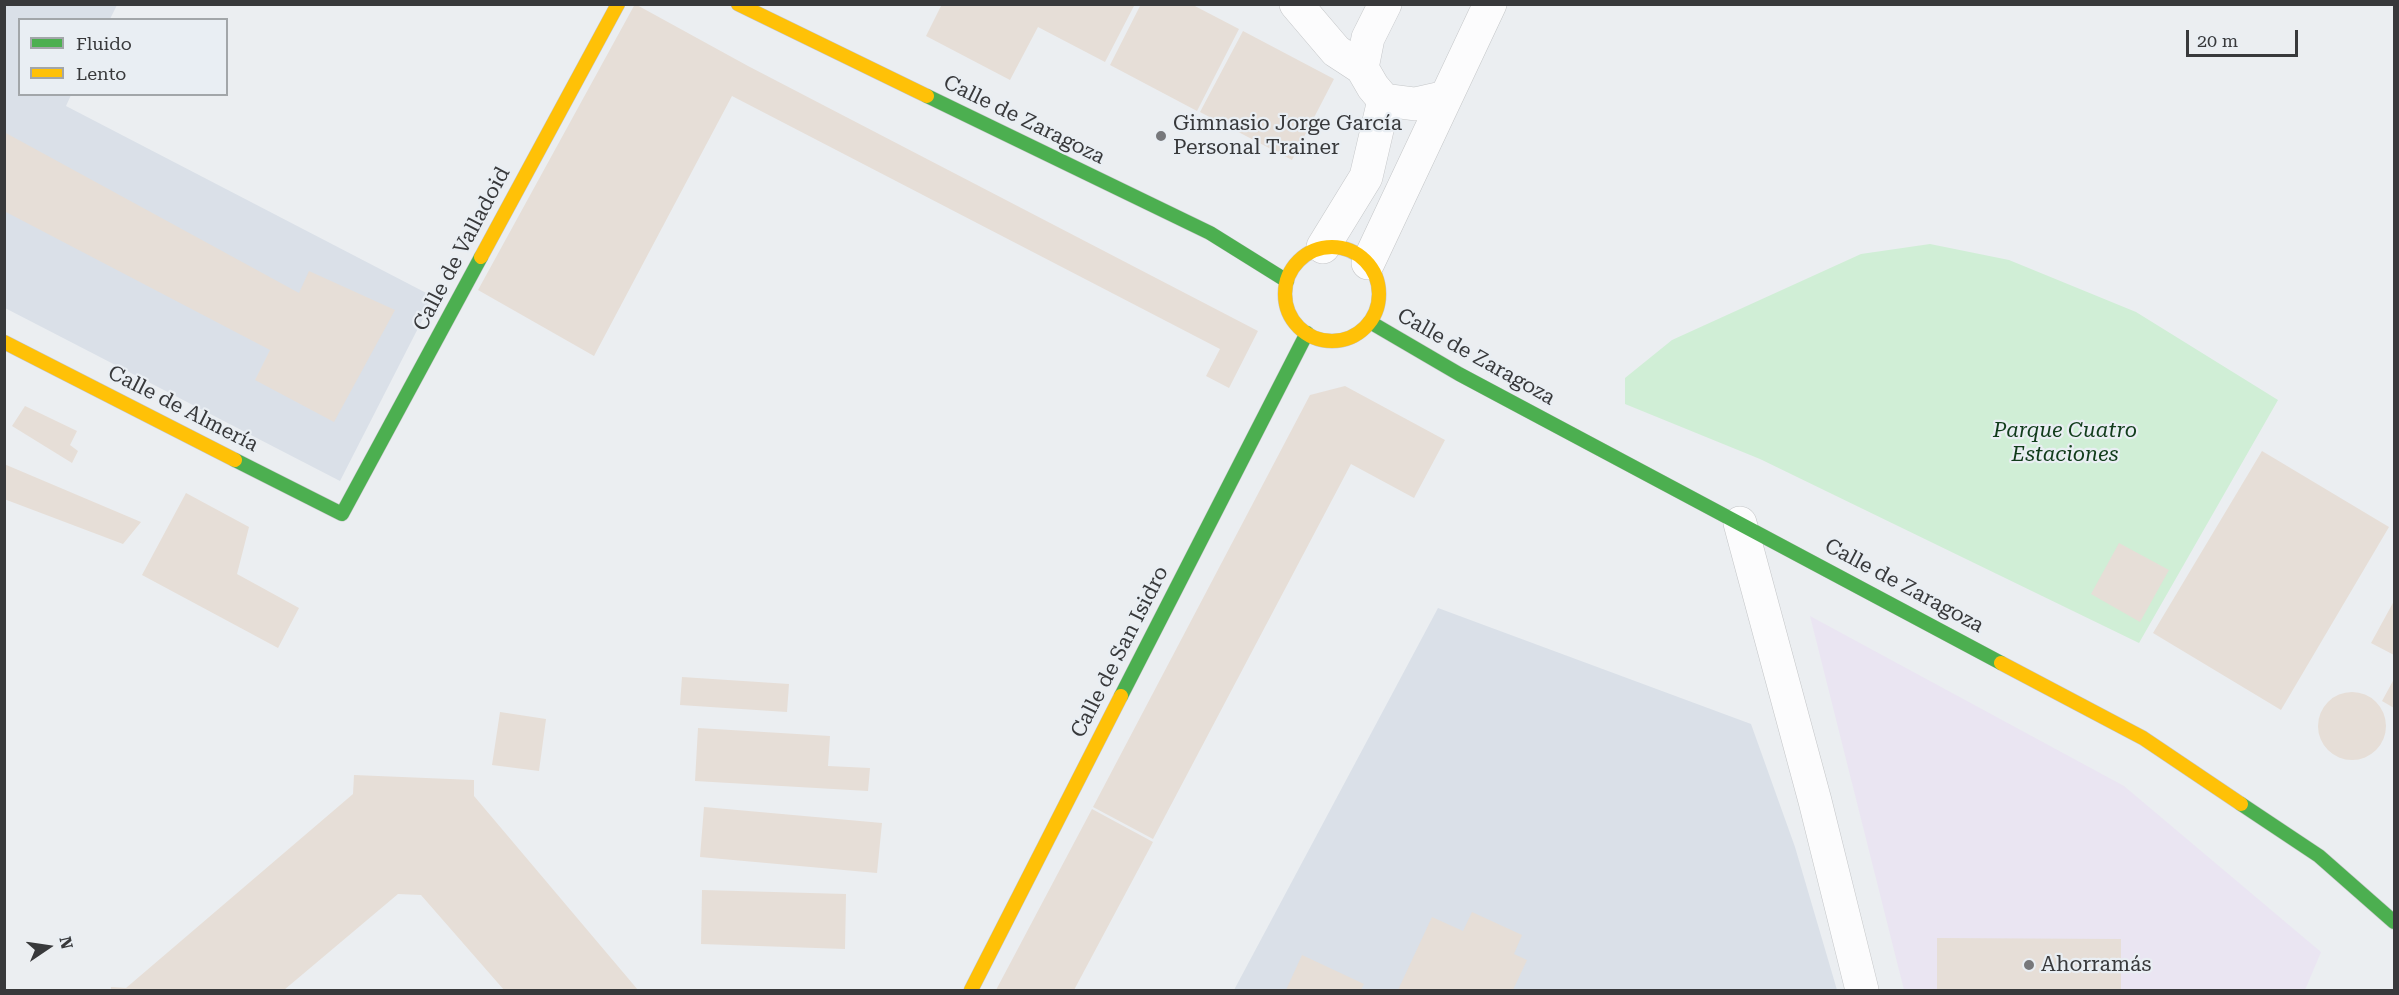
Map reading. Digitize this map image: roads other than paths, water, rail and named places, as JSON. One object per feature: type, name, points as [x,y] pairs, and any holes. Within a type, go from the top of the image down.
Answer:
[{"type":"street","name":"Calle de Valladoid","points":[[342,514],[618,4]]},
{"type":"street","name":"Calle de Zaragoza","points":[[738,4],[1210,233],[1287,281]]},
{"type":"street","points":[[1296,4],[1335,51],[1362,68],[1384,100],[1366,177],[1323,247]]},
{"type":"street","points":[[1362,68],[1368,38],[1385,4]]},
{"type":"street","points":[[1368,263],[1490,4]]},
{"type":"street","points":[[1384,100],[1415,104],[1446,97]]},
{"type":"street","points":[[1323,247],[1348,249],[1368,263],[1378,281],[1379,303],[1371,322],[1352,337],[1328,341],[1307,333],[1293,319],[1286,300],[1287,281],[1294,265],[1307,253],[1323,247]]},
{"type":"street","name":"Calle de Zaragoza","points":[[1371,322],[1459,374],[2143,738],[2319,856],[2394,922]]},
{"type":"street","name":"Calle de San Isidro","points":[[971,990],[1307,333]]},
{"type":"street","name":"Calle de Almería","points":[[4,342],[342,514]]},
{"type":"street","points":[[1740,523],[1815,801],[1862,990]]},
{"type":"place","name":"Gimnasio Jorge García Personal Trainer","points":[[1161,136]]},
{"type":"place","name":"Ahorramás","points":[[2029,965]]},
{"type":"park label","name":"Parque Cuatro Estaciones","points":[[2065,443]]}]
